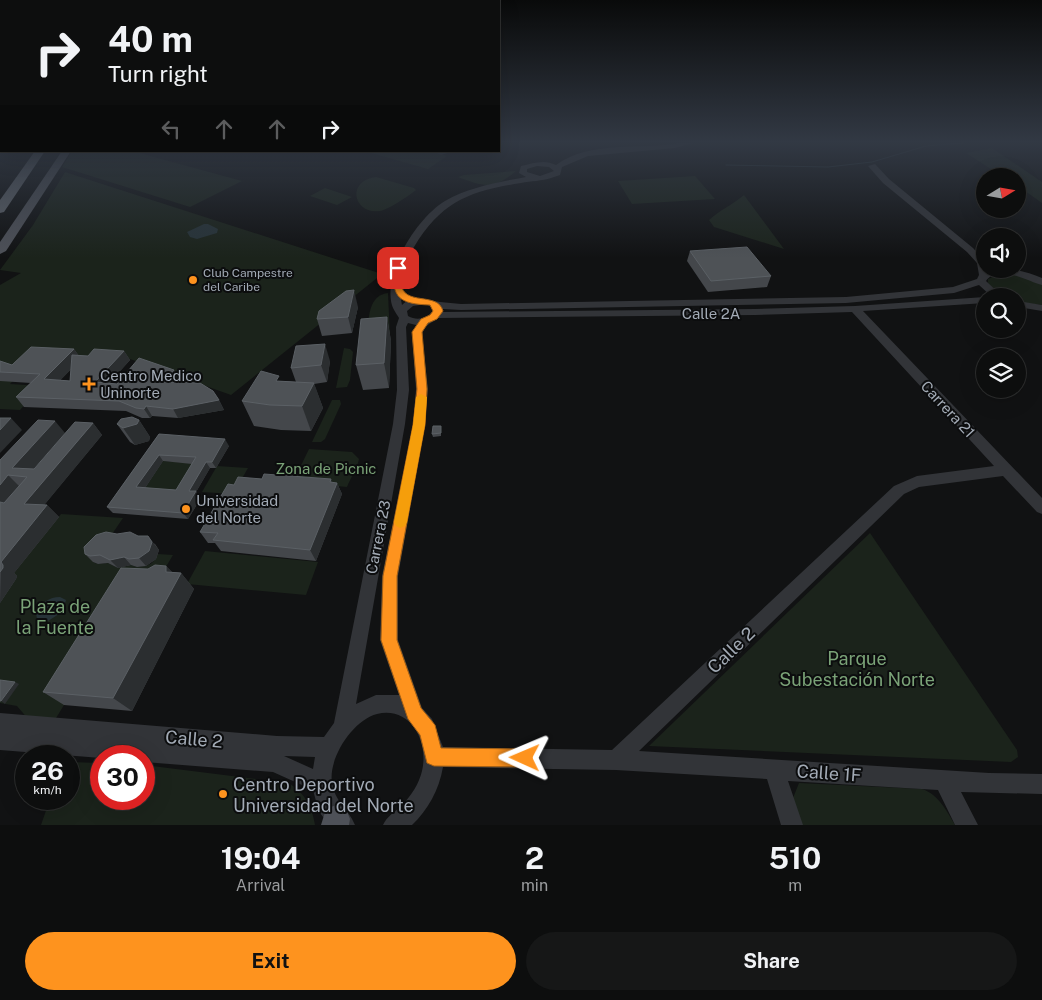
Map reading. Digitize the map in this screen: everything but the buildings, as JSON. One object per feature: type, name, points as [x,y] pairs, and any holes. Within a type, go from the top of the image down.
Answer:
[{"type":"highway","points":[[0,209],[19,182]]},
{"type":"main road","points":[[0,235],[38,182]]},
{"type":"main road","points":[[0,251],[47,182]]},
{"type":"street","name":"Carrera 23","points":[[343,725],[399,424],[403,390],[401,327],[403,316],[397,307],[397,271],[420,231],[439,209],[459,198],[518,182]]},
{"type":"street","points":[[887,182],[970,250],[976,257]]},
{"type":"street","points":[[899,182],[976,245]]},
{"type":"street","points":[[1029,276],[1042,277]]},
{"type":"street","points":[[1029,276],[1042,282]]},
{"type":"street","points":[[983,278],[988,288]]},
{"type":"street","name":"Calle 2A","points":[[432,314],[461,307],[846,300],[954,290],[983,278]]},
{"type":"street","points":[[396,287],[402,295],[414,302]]},
{"type":"street","name":"Calle 2A","points":[[432,314],[755,312],[855,309],[976,300]]},
{"type":"street","points":[[414,302],[428,302],[432,314],[411,321],[403,316],[406,305],[414,302]]},
{"type":"street","points":[[1026,305],[1042,308]]},
{"type":"street","name":"Carrera 21","points":[[855,309],[1042,508]]},
{"type":"street","name":"Carrera 23","points":[[432,314],[418,329],[417,336],[422,389],[419,425],[390,576],[389,640],[414,713],[428,731],[434,757]]},
{"type":"street","name":"Calle 2","points":[[616,760],[899,490],[917,482],[1005,470]]},
{"type":"street","points":[[338,823],[326,803],[321,783],[322,765],[328,746],[343,725],[364,710],[379,705],[401,706],[414,713]]},
{"type":"street","name":"Calle 2","points":[[0,723],[276,746],[328,746]]},
{"type":"street","name":"Calle 2","points":[[0,740],[274,762],[321,783]]},
{"type":"street","points":[[394,825],[412,811],[426,791],[433,768],[434,757],[616,760]]},
{"type":"street","name":"Calle 1F","points":[[616,760],[944,781],[1042,784]]},
{"type":"street","points":[[774,769],[792,825]]},
{"type":"street","points":[[944,781],[967,825]]},
{"type":"green space","name":"Club Campestre del Caribe","points":[[59,182],[95,182],[382,274],[231,395],[130,359],[40,353],[10,384],[42,386],[20,410],[0,409],[0,285],[21,273],[0,270],[33,225]]},
{"type":"green space","points":[[108,182],[241,182],[190,207]]},
{"type":"green space","points":[[364,182],[392,182],[416,190],[388,208],[380,211],[371,211],[359,203],[357,191]]},
{"type":"green space","points":[[471,182],[500,182],[488,185]]},
{"type":"green space","points":[[618,182],[700,182],[715,199],[632,204]]},
{"type":"green space","points":[[1026,182],[1042,182],[1042,203],[1026,192]]},
{"type":"green space","points":[[325,188],[352,197],[337,205],[310,196]]},
{"type":"green space","points":[[744,195],[784,249],[714,227],[709,220]]},
{"type":"green space","points":[[1026,278],[1042,284],[1042,305],[1026,303],[1026,288],[993,288],[988,283],[988,279]]},
{"type":"green space","points":[[388,293],[390,337],[368,326],[370,310],[374,301],[382,294]]},
{"type":"green space","points":[[344,348],[350,349],[353,352],[350,380],[347,387],[336,388]]},
{"type":"green space","name":"Zona de Picnic","points":[[332,400],[340,400],[341,404],[325,439],[321,442],[312,442]]},
{"type":"green space","name":"Zona de Picnic","points":[[309,449],[352,452],[359,459],[347,487],[293,482]]},
{"type":"green space","points":[[163,461],[200,464],[183,492],[144,489]]},
{"type":"green space","points":[[217,466],[248,468],[233,494],[202,492]]},
{"type":"green space","name":"Plaza de la Fuente","points":[[61,514],[123,518],[93,562],[98,564],[108,563],[118,568],[131,565],[137,567],[146,566],[152,563],[158,554],[173,555],[155,585],[64,705],[53,723],[29,720],[17,706],[0,703],[0,603],[14,573]]},
{"type":"green space","name":"Parque Subestación Norte","points":[[870,533],[1017,750],[1018,757],[1011,762],[649,746]]},
{"type":"green space","points":[[205,551],[318,562],[306,595],[187,584]]},
{"type":"green space","name":"Centro Deportivo Universidad del Norte","points":[[80,762],[90,763],[90,810],[155,810],[155,766],[289,783],[307,801],[315,825],[41,825],[46,810],[80,810]]},
{"type":"green space","points":[[799,783],[922,789],[928,791],[937,799],[955,825],[801,825],[793,798]]},
{"type":"shaded area","points":[[204,224],[218,229],[217,233],[197,239],[190,237],[187,232]]},
{"type":"shaded area","points":[[60,597],[66,600],[62,612],[48,621],[37,619],[36,613],[40,606],[49,599]]},
{"type":"slow traffic","points":[[400,522],[419,425],[421,397]]},
{"type":"place","name":"Club Campestre del Caribe","points":[[193,280]]},
{"type":"place","name":"Centro Medico Uninorte","points":[[89,384]]},
{"type":"place","name":"Universidad del Norte","points":[[186,509]]},
{"type":"place","name":"Centro Deportivo Universidad del Norte","points":[[223,794]]},
{"type":"route","points":[[398,268],[396,284],[399,293],[414,302],[424,301],[432,303],[437,307],[438,311],[434,317],[424,322],[417,332],[422,389],[419,425],[390,576],[389,640],[414,713],[428,731],[434,757],[525,758]]}]
